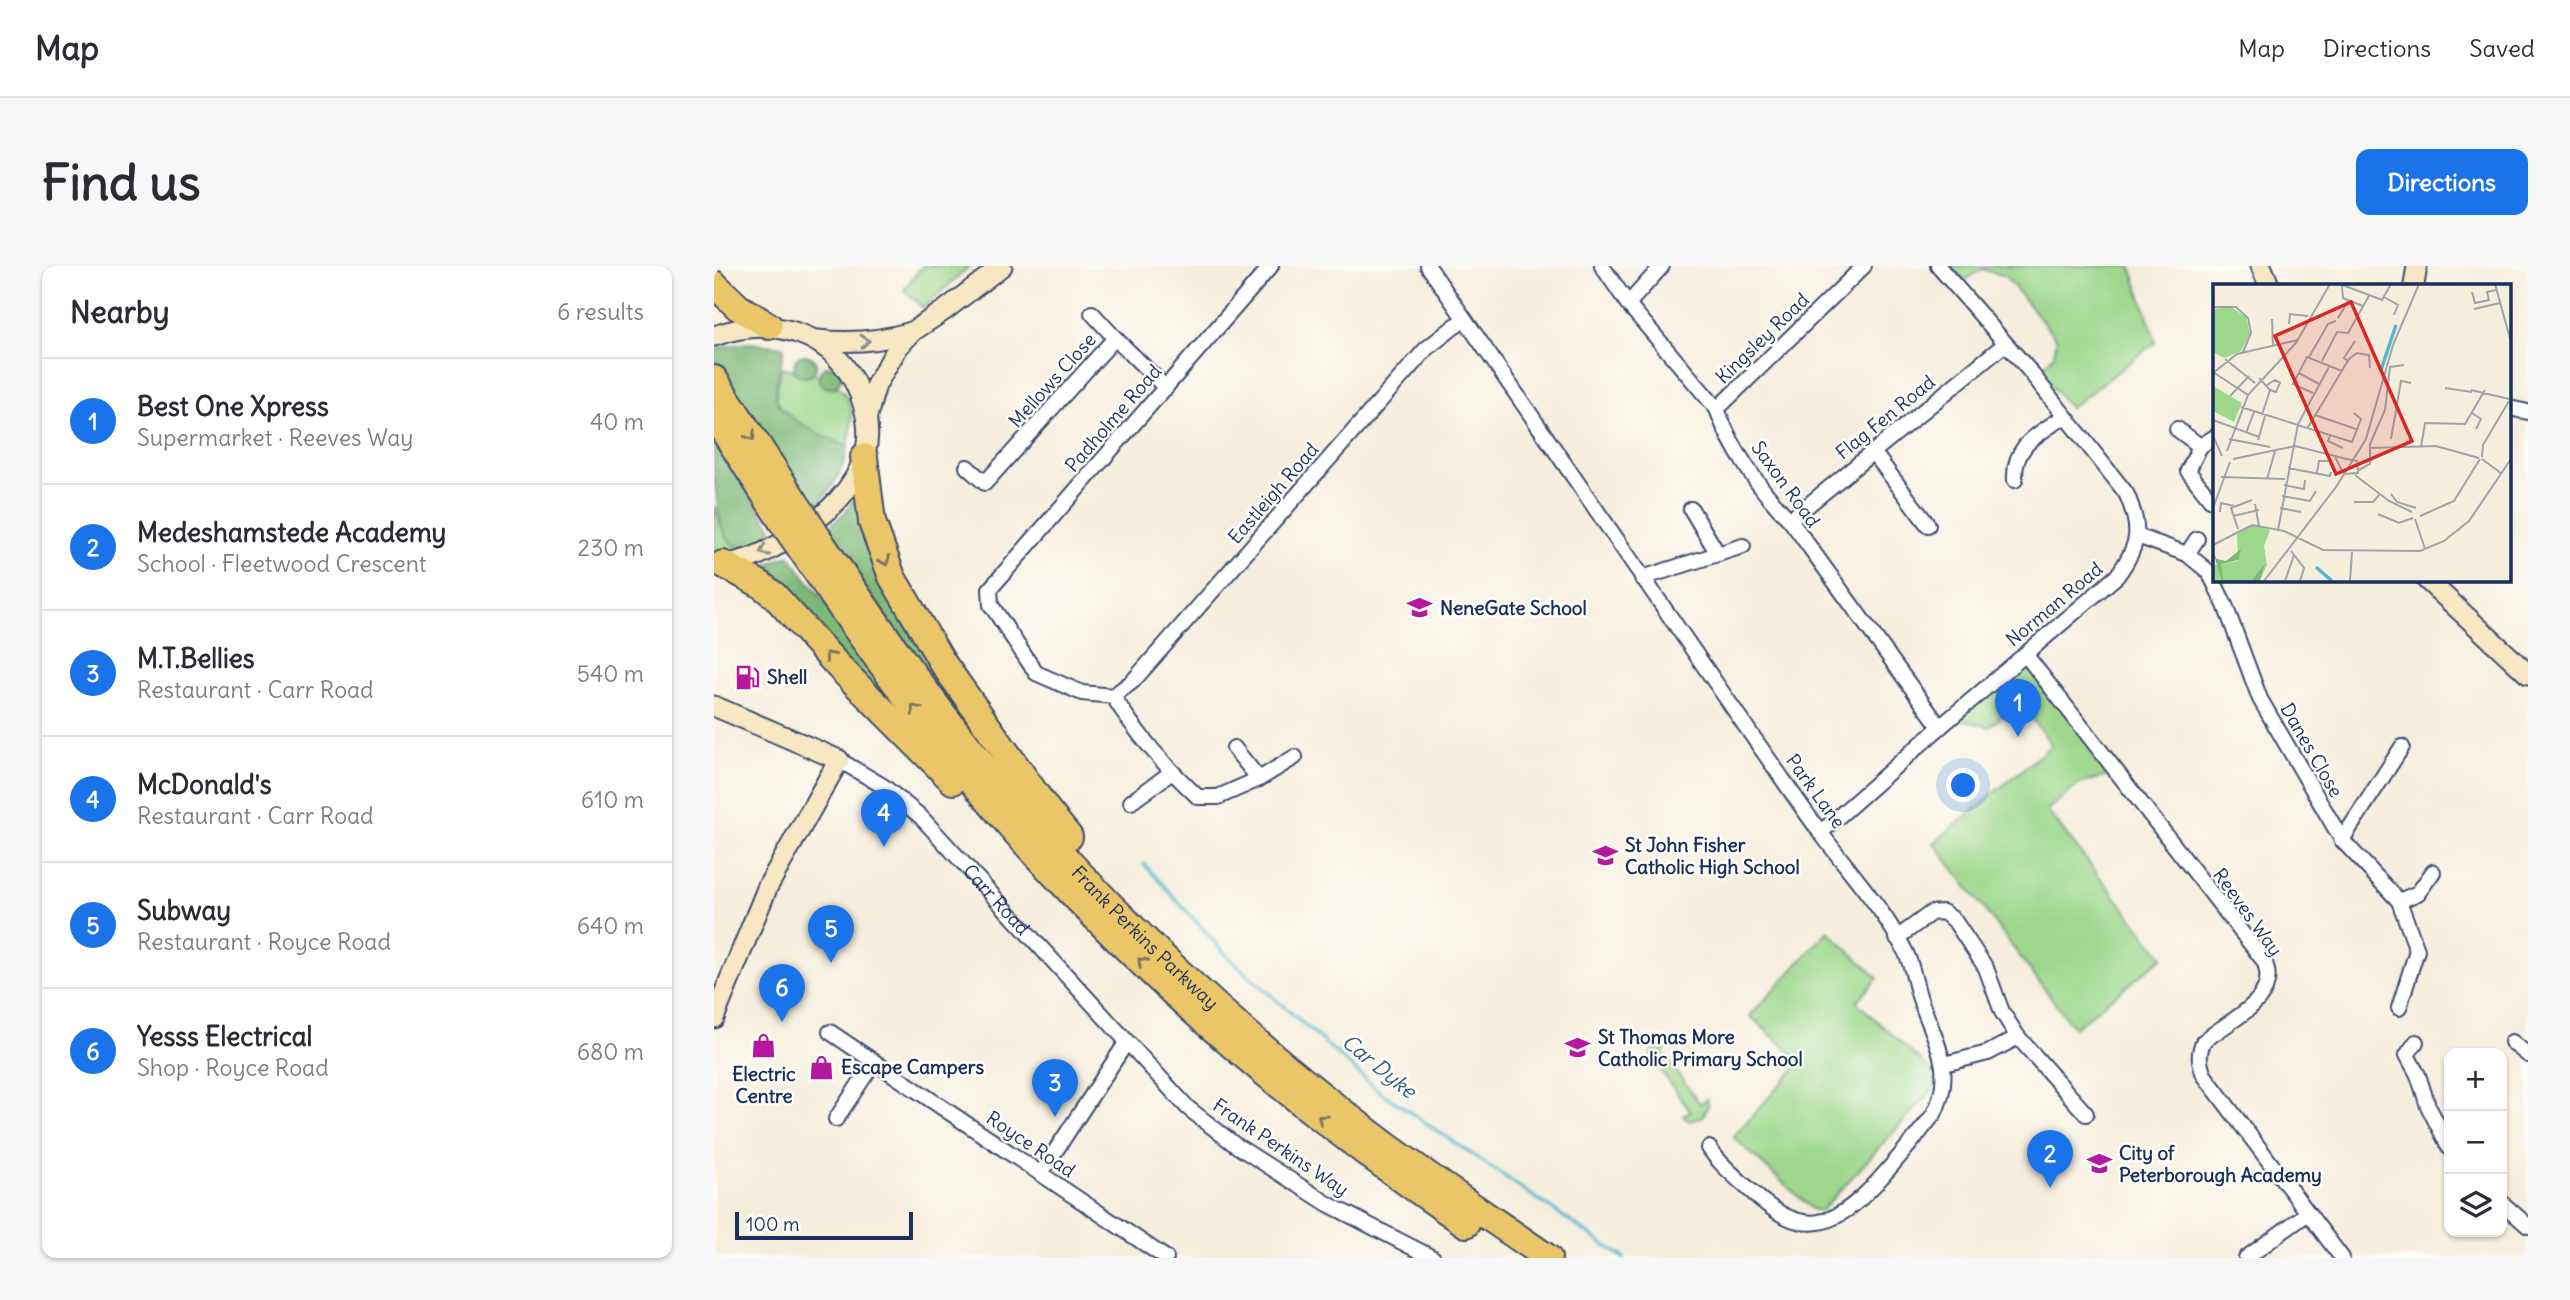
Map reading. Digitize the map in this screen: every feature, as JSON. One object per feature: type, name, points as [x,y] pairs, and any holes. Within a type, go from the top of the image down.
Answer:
[{"type":"highway","points":[[714,284],[737,307],[769,326]]},
{"type":"highway","points":[[714,379],[792,517]]},
{"type":"highway","points":[[714,416],[792,517]]},
{"type":"highway","points":[[864,457],[872,522],[892,577],[942,663],[974,764]]},
{"type":"highway","name":"Frank Perkins Parkway","points":[[792,517],[811,547],[897,651],[974,764],[1179,971],[1273,1054],[1382,1143],[1548,1258]]},
{"type":"highway","points":[[718,564],[760,584],[775,596],[839,667],[974,764]]},
{"type":"highway","name":"Frank Perkins Parkway","points":[[974,764],[996,827],[1037,856],[1104,927],[1191,1010],[1290,1095],[1426,1196],[1517,1258]]},
{"type":"street","points":[[867,415],[876,385],[886,365],[913,331],[1002,266]]},
{"type":"street","name":"Padholme Road","points":[[1114,696],[1082,693],[1036,673],[991,605],[990,589],[1271,266]]},
{"type":"street","name":"Park Lane","points":[[1428,266],[1642,578],[1897,938],[1911,967],[1944,1064],[1943,1088],[1934,1114],[1862,1198],[1831,1220],[1807,1222],[1778,1214],[1722,1165],[1709,1148]]},
{"type":"street","name":"Saxon Road","points":[[1602,266],[1628,304],[1717,409],[1724,429],[1773,504],[1790,520],[1940,727]]},
{"type":"street","points":[[1628,304],[1662,266]]},
{"type":"street","name":"Kingsley Road","points":[[1717,409],[1864,266]]},
{"type":"street","points":[[1938,266],[2065,416],[2126,494],[2136,517],[2137,536]]},
{"type":"street","points":[[2261,266],[2269,284]]},
{"type":"street","points":[[2414,284],[2417,266]]},
{"type":"street","points":[[1092,313],[1115,338]]},
{"type":"street","name":"Eastleigh Road","points":[[1114,696],[1133,681],[1426,349],[1464,319]]},
{"type":"street","points":[[714,336],[742,328],[769,326],[817,340],[862,342],[913,331]]},
{"type":"street","name":"Mellows Close","points":[[967,467],[985,483],[1115,338],[1166,388]]},
{"type":"street","points":[[718,564],[759,554],[806,529],[847,489],[864,457],[868,438],[867,415],[856,384],[831,351],[817,340]]},
{"type":"street","name":"Flag Fen Road","points":[[1790,520],[2005,344]]},
{"type":"street","points":[[2015,480],[2015,466],[2024,445],[2065,416]]},
{"type":"street","points":[[2177,429],[2200,446]]},
{"type":"street","points":[[2211,500],[2188,471],[2200,446],[2213,438]]},
{"type":"street","points":[[1873,452],[1928,525]]},
{"type":"street","points":[[1690,509],[1718,554]]},
{"type":"street","name":"Danes Close","points":[[2137,536],[2187,554],[2209,572],[2213,580]]},
{"type":"street","name":"Norman Road","points":[[1821,833],[2117,576],[2132,555],[2137,536]]},
{"type":"street","points":[[2187,554],[2197,538]]},
{"type":"street","points":[[1642,578],[1743,546]]},
{"type":"street","name":"Danes Close","points":[[2213,581],[2260,699],[2342,840],[2399,901],[2417,950],[2399,1008]]},
{"type":"street","points":[[2428,581],[2528,674]]},
{"type":"street","name":"Reeves Way","points":[[2025,654],[2264,961],[2269,979],[2262,997],[2203,1042],[2199,1064],[2204,1075],[2342,1258]]},
{"type":"street","points":[[1114,696],[1134,730],[1198,797],[1218,797],[1259,779],[1295,757]]},
{"type":"street","name":"Carr Road","points":[[714,706],[839,760],[883,786],[920,816],[1126,1043]]},
{"type":"street","points":[[2342,840],[2402,747]]},
{"type":"street","points":[[1234,748],[1259,779]]},
{"type":"street","points":[[714,1018],[768,886],[839,760]]},
{"type":"street","points":[[1131,802],[1172,772]]},
{"type":"street","points":[[2399,901],[2418,893],[2432,872]]},
{"type":"street","points":[[1897,938],[1931,913],[1943,912],[1954,920],[1986,968],[2002,1012],[2018,1037],[2086,1114]]},
{"type":"street","name":"Royce Road","points":[[830,1032],[1167,1258]]},
{"type":"street","points":[[1944,1064],[1988,1053],[2018,1037]]},
{"type":"street","points":[[2416,1042],[2402,1060],[2418,1075],[2428,1106],[2444,1137]]},
{"type":"street","points":[[2512,1042],[2528,1055]]},
{"type":"street","points":[[1041,1173],[1126,1043]]},
{"type":"street","name":"Frank Perkins Way","points":[[1126,1043],[1188,1108],[1234,1144],[1328,1204],[1433,1258]]},
{"type":"street","points":[[836,1119],[874,1062]]},
{"type":"street","points":[[2507,1207],[2528,1226]]},
{"type":"street","points":[[2246,1258],[2308,1213]]},
{"type":"green space","points":[[922,266],[970,266],[923,308],[904,290]]},
{"type":"green space","points":[[1950,266],[2131,266],[2156,342],[2070,408],[2039,371],[2054,355],[2057,339],[2005,276],[1982,269],[1964,281]]},
{"type":"green space","points":[[749,343],[784,347],[776,391],[779,405],[806,427],[848,446],[843,466],[835,481],[812,511],[714,360],[714,348]]},
{"type":"green space","points":[[801,355],[809,355],[816,362],[816,370],[809,377],[801,377],[794,370],[794,362]]},
{"type":"green space","points":[[830,366],[838,369],[841,377],[838,385],[830,388],[822,385],[819,377],[822,369]]},
{"type":"green space","points":[[781,368],[793,369],[795,373],[810,376],[813,373],[819,375],[822,384],[837,386],[843,392],[852,413],[848,446],[806,427],[779,404],[776,396]]},
{"type":"green space","points":[[714,440],[777,536],[745,547],[734,545],[727,539],[716,497]]},
{"type":"green space","points":[[858,493],[982,736],[976,742],[825,531],[845,512]]},
{"type":"green space","points":[[714,506],[728,539],[749,547],[735,553],[714,554]]},
{"type":"green space","points":[[789,555],[895,695],[887,702],[756,570]]},
{"type":"green space","points":[[2024,657],[2117,774],[2081,783],[2047,810],[2163,957],[2074,1028],[1934,843],[2052,745],[2019,702],[1989,727],[1955,718]]},
{"type":"green space","points":[[1828,931],[1878,978],[1856,1002],[1935,1074],[1935,1087],[1822,1210],[1813,1210],[1733,1137],[1801,1062],[1750,1016]]},
{"type":"green space","points":[[1659,1047],[1667,1049],[1662,1052],[1700,1104],[1707,1099],[1708,1106],[1702,1118],[1689,1121],[1683,1116],[1690,1111],[1653,1060],[1647,1062]]},
{"type":"waterway","name":"Car Dyke","points":[[1144,864],[1230,959],[1379,1091],[1624,1258]]},
{"type":"place","name":"NeneGate School","points":[[1420,608]]},
{"type":"place","name":"Shell","points":[[747,677]]},
{"type":"place","name":"Best One Xpress","points":[[2018,737]]},
{"type":"place","name":"McDonald's","points":[[884,847]]},
{"type":"place","name":"St John Fisher Catholic High School","points":[[1605,856]]},
{"type":"place","name":"Subway","points":[[831,963]]},
{"type":"place","name":"Yesss Electrical","points":[[782,1022]]},
{"type":"place","name":"Electric Centre","points":[[764,1046]]},
{"type":"place","name":"St Thomas More Catholic Primary School","points":[[1578,1048]]},
{"type":"place","name":"Escape Campers","points":[[821,1067]]},
{"type":"place","name":"M.T.Bellies","points":[[1055,1117]]},
{"type":"place","name":"City of Peterborough Academy","points":[[2099,1164]]},
{"type":"place","name":"Medeshamstede Academy","points":[[2050,1188]]}]
